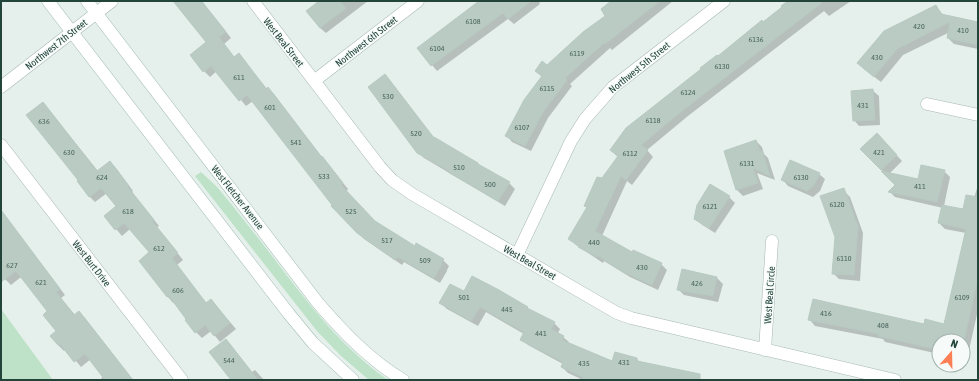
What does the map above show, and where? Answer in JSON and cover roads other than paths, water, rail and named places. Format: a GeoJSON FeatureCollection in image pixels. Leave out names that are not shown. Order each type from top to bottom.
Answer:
{"type":"FeatureCollection","features":[{"type":"Feature","properties":{"kind":"street"},"geometry":{"type":"LineString","coordinates":[[48,1],[289,314],[313,343],[353,380]]}},
{"type":"Feature","properties":{"kind":"street","name":"West Fletcher Avenue"},"geometry":{"type":"LineString","coordinates":[[87,1],[318,303],[341,329],[366,352],[393,374],[403,380]]}},
{"type":"Feature","properties":{"kind":"street","name":"Northwest 7th Street"},"geometry":{"type":"LineString","coordinates":[[1,87],[112,1]]}},
{"type":"Feature","properties":{"kind":"street","name":"West Beal Street"},"geometry":{"type":"LineString","coordinates":[[253,1],[380,167],[392,180],[412,194],[617,313],[631,318],[895,380]]}},
{"type":"Feature","properties":{"kind":"street","name":"Northwest 6th Street"},"geometry":{"type":"LineString","coordinates":[[314,81],[418,1]]}},
{"type":"Feature","properties":{"kind":"street","name":"Northwest 5th Street"},"geometry":{"type":"LineString","coordinates":[[517,255],[571,141],[585,119],[614,87],[724,1]]}},
{"type":"Feature","properties":{"kind":"street"},"geometry":{"type":"LineString","coordinates":[[927,104],[978,115]]}},
{"type":"Feature","properties":{"kind":"street","name":"West Burt Drive"},"geometry":{"type":"LineString","coordinates":[[1,145],[182,380]]}},
{"type":"Feature","properties":{"kind":"street","name":"West Beal Circle"},"geometry":{"type":"LineString","coordinates":[[765,350],[772,241]]}}]}
